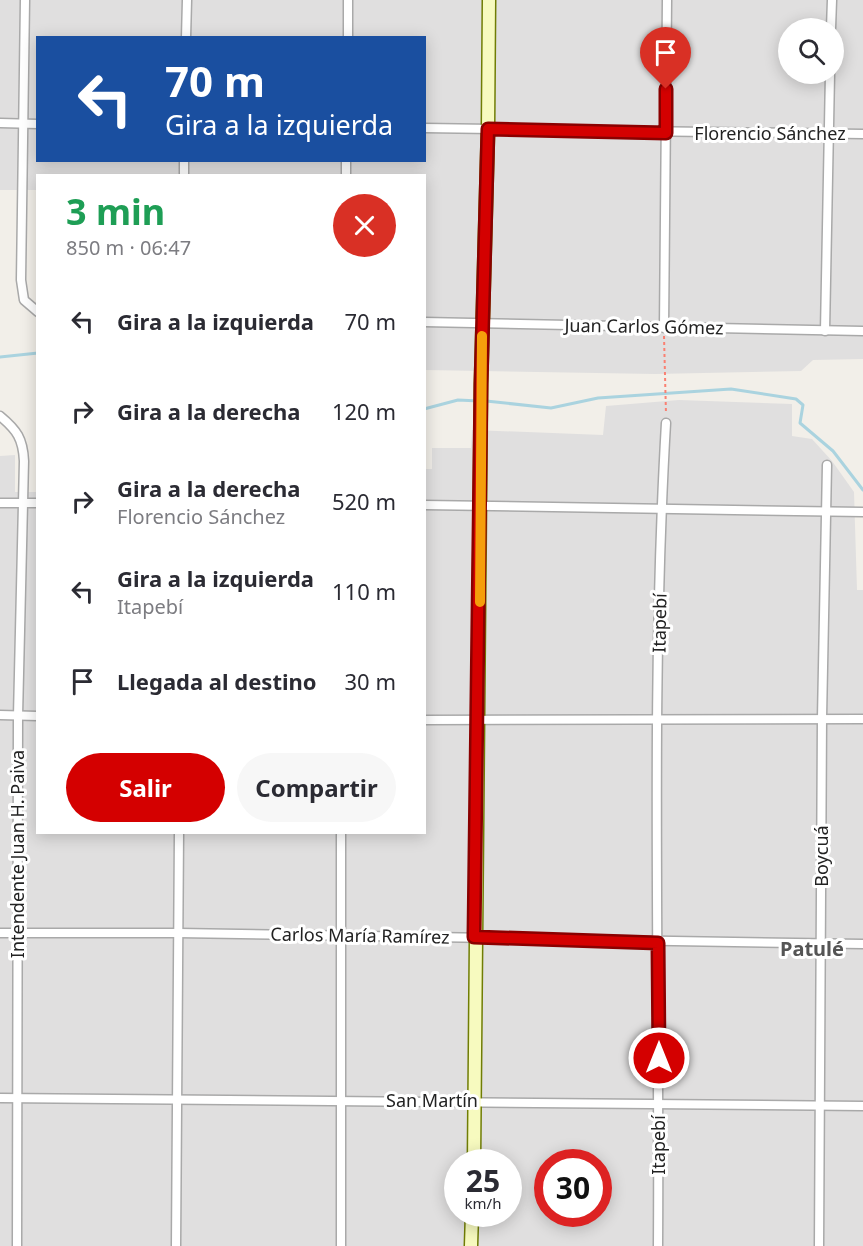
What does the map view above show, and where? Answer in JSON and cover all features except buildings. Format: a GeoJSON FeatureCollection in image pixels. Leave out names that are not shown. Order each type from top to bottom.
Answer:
{"type":"FeatureCollection","features":[{"type":"Feature","properties":{"kind":"street"},"geometry":{"type":"LineString","coordinates":[[25,0],[21,280],[24,300],[36,310]]}},
{"type":"Feature","properties":{"kind":"street"},"geometry":{"type":"LineString","coordinates":[[186,36],[187,0]]}},
{"type":"Feature","properties":{"kind":"street"},"geometry":{"type":"LineString","coordinates":[[348,0],[348,36]]}},
{"type":"Feature","properties":{"kind":"street"},"geometry":{"type":"LineString","coordinates":[[474,1149],[474,937],[479,721],[481,384],[489,0]]}},
{"type":"Feature","properties":{"kind":"street"},"geometry":{"type":"LineString","coordinates":[[664,328],[667,0]]}},
{"type":"Feature","properties":{"kind":"street"},"geometry":{"type":"LineString","coordinates":[[831,18],[832,0]]}},
{"type":"Feature","properties":{"kind":"street"},"geometry":{"type":"LineString","coordinates":[[825,331],[830,84]]}},
{"type":"Feature","properties":{"kind":"street"},"geometry":{"type":"LineString","coordinates":[[0,123],[36,124]]}},
{"type":"Feature","properties":{"kind":"street","name":"Florencio Sánchez"},"geometry":{"type":"LineString","coordinates":[[426,128],[863,135]]}},
{"type":"Feature","properties":{"kind":"street","name":"Juan Carlos Gómez"},"geometry":{"type":"LineString","coordinates":[[426,322],[863,331]]}},
{"type":"Feature","properties":{"kind":"street","name":"Intendente Juan H. Paiva"},"geometry":{"type":"LineString","coordinates":[[0,416],[15,428],[23,442],[24,461],[18,716],[17,1246]]}},
{"type":"Feature","properties":{"kind":"street","name":"Itapebí"},"geometry":{"type":"LineString","coordinates":[[658,1246],[661,508],[666,423]]}},
{"type":"Feature","properties":{"kind":"street","name":"Boycuá"},"geometry":{"type":"LineString","coordinates":[[819,1246],[822,718],[827,465]]}},
{"type":"Feature","properties":{"kind":"street"},"geometry":{"type":"LineString","coordinates":[[0,502],[36,503]]}},
{"type":"Feature","properties":{"kind":"street"},"geometry":{"type":"LineString","coordinates":[[426,506],[863,512]]}},
{"type":"Feature","properties":{"kind":"street"},"geometry":{"type":"LineString","coordinates":[[0,715],[36,716]]}},
{"type":"Feature","properties":{"kind":"street"},"geometry":{"type":"LineString","coordinates":[[426,720],[863,719]]}},
{"type":"Feature","properties":{"kind":"street"},"geometry":{"type":"LineString","coordinates":[[176,1246],[179,834]]}},
{"type":"Feature","properties":{"kind":"street"},"geometry":{"type":"LineString","coordinates":[[341,834],[341,1246]]}},
{"type":"Feature","properties":{"kind":"street","name":"Carlos María Ramírez"},"geometry":{"type":"LineString","coordinates":[[0,933],[178,933],[474,937],[658,943],[863,944]]}},
{"type":"Feature","properties":{"kind":"street","name":"San Martín"},"geometry":{"type":"LineString","coordinates":[[0,1098],[863,1106]]}},
{"type":"Feature","properties":{"kind":"street"},"geometry":{"type":"LineString","coordinates":[[471,1246],[472,1227]]}},
{"type":"Feature","properties":{"kind":"path"},"geometry":{"type":"LineString","coordinates":[[664,328],[666,423]]}},
{"type":"Feature","properties":{"kind":"shaded area"},"geometry":{"type":"Polygon","coordinates":[[[0,0],[863,0],[863,359],[813,360],[801,371],[655,374],[426,370],[426,174],[36,174],[36,190],[0,190],[0,0]]]}},
{"type":"Feature","properties":{"kind":"shaded area"},"geometry":{"type":"Polygon","coordinates":[[[679,400],[792,404],[792,436],[812,439],[832,461],[854,492],[857,590],[863,590],[863,1246],[0,1246],[0,456],[15,455],[15,492],[36,492],[36,834],[426,834],[426,469],[432,469],[432,448],[471,448],[472,430],[603,435],[606,406],[679,400]]]}},
{"type":"Feature","properties":{"kind":"waterway"},"geometry":{"type":"LineString","coordinates":[[0,357],[36,353]]}},
{"type":"Feature","properties":{"kind":"waterway"},"geometry":{"type":"LineString","coordinates":[[486,401],[551,408],[598,398],[731,389],[796,399],[803,405],[800,423],[833,451],[863,490]]}},
{"type":"Feature","properties":{"kind":"waterway"},"geometry":{"type":"LineString","coordinates":[[426,408],[458,400],[479,401]]}},
{"type":"Feature","properties":{"kind":"slow traffic"},"geometry":{"type":"LineString","coordinates":[[480,602],[482,336]]}},
{"type":"Feature","properties":{"kind":"district","name":"Patulé"},"geometry":{"type":"Point","coordinates":[812,949]}},
{"type":"Feature","properties":{"kind":"route"},"geometry":{"type":"LineString","coordinates":[[659,1058],[658,943],[474,937],[479,721],[481,384],[488,129],[666,133],[666,89]]}}]}
